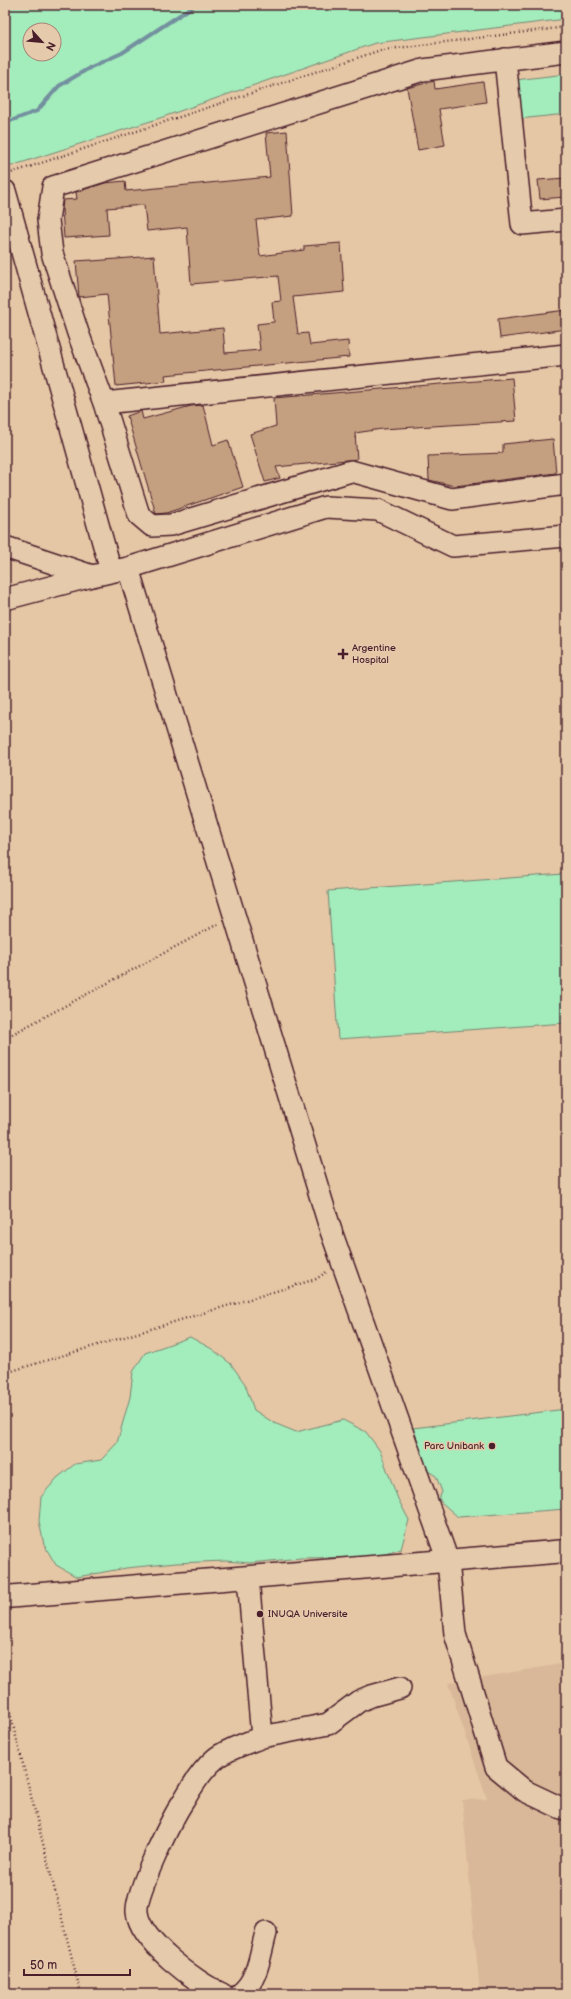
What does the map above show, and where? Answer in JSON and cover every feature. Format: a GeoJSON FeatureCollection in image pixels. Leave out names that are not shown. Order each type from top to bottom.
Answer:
{"type":"FeatureCollection","features":[{"type":"Feature","properties":{"kind":"main road"},"geometry":{"type":"LineString","coordinates":[[5,1597],[566,1551]]}},
{"type":"Feature","properties":{"kind":"street"},"geometry":{"type":"LineString","coordinates":[[566,52],[423,70],[53,187],[48,220],[52,253],[78,333],[104,403],[139,515],[152,526],[171,525],[351,471],[452,499],[566,484]]}},
{"type":"Feature","properties":{"kind":"street"},"geometry":{"type":"LineString","coordinates":[[505,59],[522,224],[566,220]]}},
{"type":"Feature","properties":{"kind":"street"},"geometry":{"type":"LineString","coordinates":[[5,191],[110,571],[235,916],[342,1262],[448,1561],[456,1634],[496,1767],[525,1792],[566,1809]]}},
{"type":"Feature","properties":{"kind":"street"},"geometry":{"type":"LineString","coordinates":[[104,403],[566,355]]}},
{"type":"Feature","properties":{"kind":"street"},"geometry":{"type":"LineString","coordinates":[[5,599],[110,571],[326,507],[378,510],[453,546],[566,536]]}},
{"type":"Feature","properties":{"kind":"street"},"geometry":{"type":"LineString","coordinates":[[5,546],[110,571]]}},
{"type":"Feature","properties":{"kind":"street"},"geometry":{"type":"LineString","coordinates":[[248,1578],[262,1737]]}},
{"type":"Feature","properties":{"kind":"street"},"geometry":{"type":"LineString","coordinates":[[222,1994],[209,1988],[181,1968],[154,1942],[140,1925],[136,1911],[139,1894],[183,1801],[198,1778],[216,1758],[262,1737],[328,1724],[359,1702],[371,1696],[400,1688]]}},
{"type":"Feature","properties":{"kind":"street"},"geometry":{"type":"LineString","coordinates":[[240,1994],[249,1986],[252,1979],[266,1933]]}},
{"type":"Feature","properties":{"kind":"path"},"geometry":{"type":"LineString","coordinates":[[5,175],[381,50],[566,26]]}},
{"type":"Feature","properties":{"kind":"path"},"geometry":{"type":"LineString","coordinates":[[5,1038],[235,916]]}},
{"type":"Feature","properties":{"kind":"path"},"geometry":{"type":"LineString","coordinates":[[5,1373],[316,1278],[342,1262]]}},
{"type":"Feature","properties":{"kind":"path"},"geometry":{"type":"LineString","coordinates":[[5,1693],[81,1994]]}},
{"type":"Feature","properties":{"kind":"shaded area"},"geometry":{"type":"Polygon","coordinates":[[[566,1663],[566,1994],[480,1994],[462,1800],[487,1799],[448,1683],[566,1663]]]}},
{"type":"Feature","properties":{"kind":"green space"},"geometry":{"type":"Polygon","coordinates":[[[5,5],[566,5],[566,19],[375,43],[154,120],[5,168],[5,5]]]}},
{"type":"Feature","properties":{"kind":"green space"},"geometry":{"type":"Polygon","coordinates":[[[566,74],[566,114],[519,119],[515,80],[566,74]]]}},
{"type":"Feature","properties":{"kind":"green space"},"geometry":{"type":"Polygon","coordinates":[[[564,874],[566,901],[566,1023],[338,1039],[328,891],[564,874]]]}},
{"type":"Feature","properties":{"kind":"green space"},"geometry":{"type":"Polygon","coordinates":[[[190,1337],[212,1349],[231,1364],[245,1384],[254,1410],[274,1423],[296,1432],[343,1420],[366,1432],[380,1451],[398,1499],[409,1520],[401,1549],[376,1557],[301,1558],[250,1563],[226,1561],[176,1563],[126,1568],[77,1577],[56,1565],[44,1545],[39,1521],[41,1497],[57,1478],[75,1464],[101,1460],[117,1443],[130,1397],[133,1372],[145,1353],[190,1337]]]}},
{"type":"Feature","properties":{"kind":"green space","name":"Parc Unibank"},"geometry":{"type":"Polygon","coordinates":[[[566,1409],[566,1509],[458,1517],[441,1502],[439,1498],[442,1492],[436,1476],[428,1471],[425,1465],[413,1428],[566,1409]]]}},
{"type":"Feature","properties":{"kind":"building"},"geometry":{"type":"Polygon","coordinates":[[[434,81],[435,89],[483,82],[486,102],[439,109],[445,145],[418,150],[407,88],[434,81]]]}},
{"type":"Feature","properties":{"kind":"building"},"geometry":{"type":"Polygon","coordinates":[[[287,131],[293,216],[256,220],[260,256],[304,250],[304,246],[341,243],[344,292],[293,297],[298,334],[308,333],[310,345],[348,341],[349,357],[165,375],[166,381],[116,386],[107,294],[79,297],[76,261],[154,256],[160,334],[223,328],[225,353],[260,350],[257,324],[274,322],[272,302],[281,301],[278,276],[191,284],[187,227],[147,231],[144,205],[107,208],[109,235],[64,238],[62,209],[63,200],[77,199],[76,192],[105,183],[125,181],[126,191],[270,177],[266,133],[287,131]]]}},
{"type":"Feature","properties":{"kind":"building"},"geometry":{"type":"Polygon","coordinates":[[[566,178],[566,197],[540,199],[538,180],[566,178]]]}},
{"type":"Feature","properties":{"kind":"building"},"geometry":{"type":"Polygon","coordinates":[[[566,310],[566,329],[500,338],[498,319],[566,310]]]}},
{"type":"Feature","properties":{"kind":"building"},"geometry":{"type":"Polygon","coordinates":[[[512,378],[516,421],[382,429],[355,433],[357,459],[276,467],[280,478],[265,482],[250,434],[276,426],[274,398],[512,378]]]}},
{"type":"Feature","properties":{"kind":"building"},"geometry":{"type":"Polygon","coordinates":[[[203,405],[213,445],[228,440],[243,487],[166,513],[156,514],[127,416],[141,411],[143,419],[191,406],[203,405]]]}},
{"type":"Feature","properties":{"kind":"building"},"geometry":{"type":"Polygon","coordinates":[[[553,439],[556,473],[455,486],[429,480],[428,456],[503,453],[503,444],[553,439]]]}},
{"type":"Feature","properties":{"kind":"waterway"},"geometry":{"type":"LineString","coordinates":[[5,123],[37,111],[59,86],[91,67],[122,53],[195,5]]}},
{"type":"Feature","properties":{"kind":"place","name":"Argentine Hospital"},"geometry":{"type":"Point","coordinates":[343,654]}},
{"type":"Feature","properties":{"kind":"place","name":"Parc Unibank"},"geometry":{"type":"Point","coordinates":[492,1446]}},
{"type":"Feature","properties":{"kind":"place","name":"INUQA Universite"},"geometry":{"type":"Point","coordinates":[260,1614]}}]}
